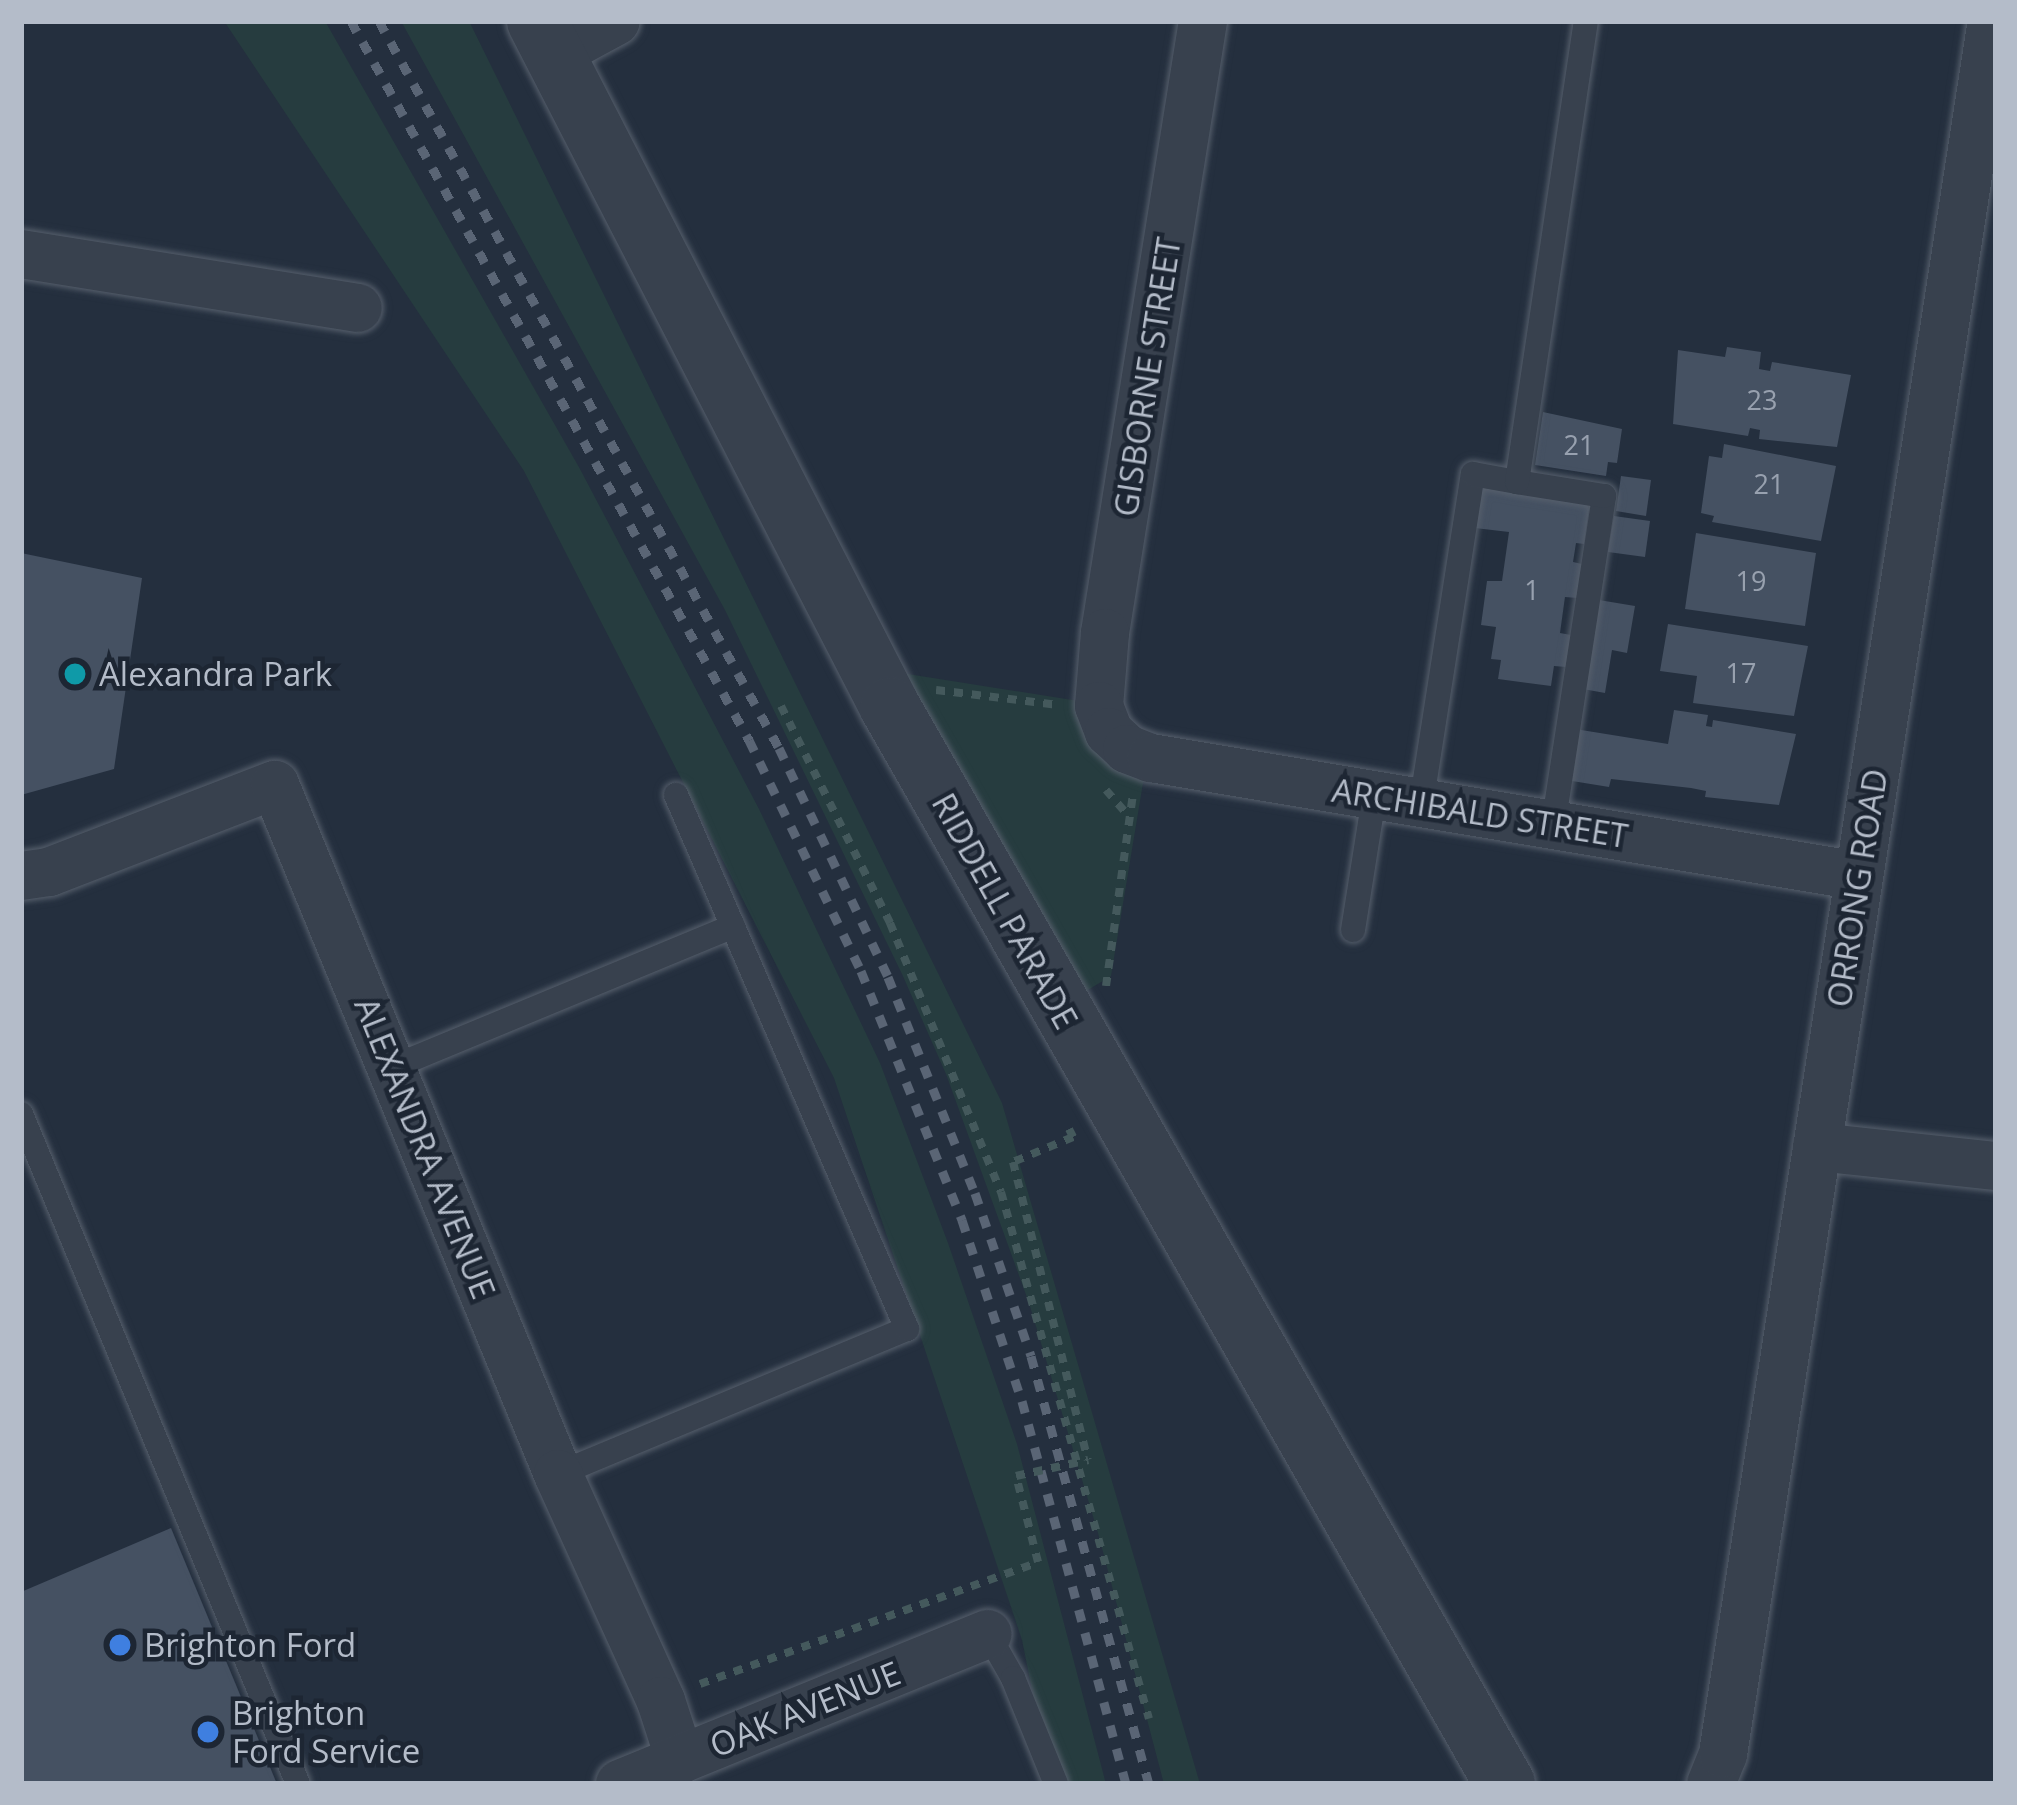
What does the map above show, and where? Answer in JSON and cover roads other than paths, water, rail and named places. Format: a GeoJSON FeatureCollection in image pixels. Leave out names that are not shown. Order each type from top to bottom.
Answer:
{"type":"FeatureCollection","features":[{"type":"Feature","properties":{"kind":"street"},"geometry":{"type":"LineString","coordinates":[[546,37],[616,21]]}},
{"type":"Feature","properties":{"kind":"street","name":"GISBORNE STREET"},"geometry":{"type":"LineString","coordinates":[[1117,733],[1106,633],[1203,21]]}},
{"type":"Feature","properties":{"kind":"street","name":"ORRONG ROAD"},"geometry":{"type":"LineString","coordinates":[[1720,1774],[1992,21]]}},
{"type":"Feature","properties":{"kind":"street","name":"RIDDELL PARADE"},"geometry":{"type":"LineString","coordinates":[[546,37],[890,707],[1505,1784]]}},
{"type":"Feature","properties":{"kind":"street"},"geometry":{"type":"LineString","coordinates":[[21,254],[358,308]]}},
{"type":"Feature","properties":{"kind":"street","name":"ARCHIBALD STREET"},"geometry":{"type":"LineString","coordinates":[[1117,733],[1374,796],[1859,876]]}},
{"type":"Feature","properties":{"kind":"street","name":"ALEXANDRA AVENUE"},"geometry":{"type":"LineString","coordinates":[[21,875],[49,872],[275,785],[558,1474],[661,1701],[680,1760]]}},
{"type":"Feature","properties":{"kind":"street"},"geometry":{"type":"LineString","coordinates":[[1818,1138],[1996,1165]]}},
{"type":"Feature","properties":{"kind":"street","name":"OAK AVENUE"},"geometry":{"type":"LineString","coordinates":[[620,1784],[988,1634]]}},
{"type":"Feature","properties":{"kind":"lane"},"geometry":{"type":"LineString","coordinates":[[1517,482],[1586,21]]}},
{"type":"Feature","properties":{"kind":"lane"},"geometry":{"type":"LineString","coordinates":[[1421,805],[1473,473],[1604,496],[1552,826]]}},
{"type":"Feature","properties":{"kind":"lane"},"geometry":{"type":"LineString","coordinates":[[558,1474],[907,1330],[676,794]]}},
{"type":"Feature","properties":{"kind":"lane"},"geometry":{"type":"LineString","coordinates":[[1353,930],[1374,796]]}},
{"type":"Feature","properties":{"kind":"lane"},"geometry":{"type":"LineString","coordinates":[[393,1067],[733,926]]}},
{"type":"Feature","properties":{"kind":"lane"},"geometry":{"type":"LineString","coordinates":[[21,1114],[298,1784]]}},
{"type":"Feature","properties":{"kind":"lane"},"geometry":{"type":"LineString","coordinates":[[988,1634],[1013,1678],[1056,1784]]}},
{"type":"Feature","properties":{"kind":"railway"},"geometry":{"type":"LineString","coordinates":[[351,21],[749,740],[861,971],[962,1220],[1022,1401],[1126,1784]]}},
{"type":"Feature","properties":{"kind":"railway"},"geometry":{"type":"LineString","coordinates":[[379,21],[779,748],[888,977],[975,1193],[1031,1356],[1149,1784]]}},
{"type":"Feature","properties":{"kind":"place","name":"Alexandra Park"},"geometry":{"type":"Point","coordinates":[75,674]}},
{"type":"Feature","properties":{"kind":"place","name":"Brighton Ford"},"geometry":{"type":"Point","coordinates":[120,1645]}},
{"type":"Feature","properties":{"kind":"place","name":"Brighton Ford Service"},"geometry":{"type":"Point","coordinates":[208,1732]}}]}
